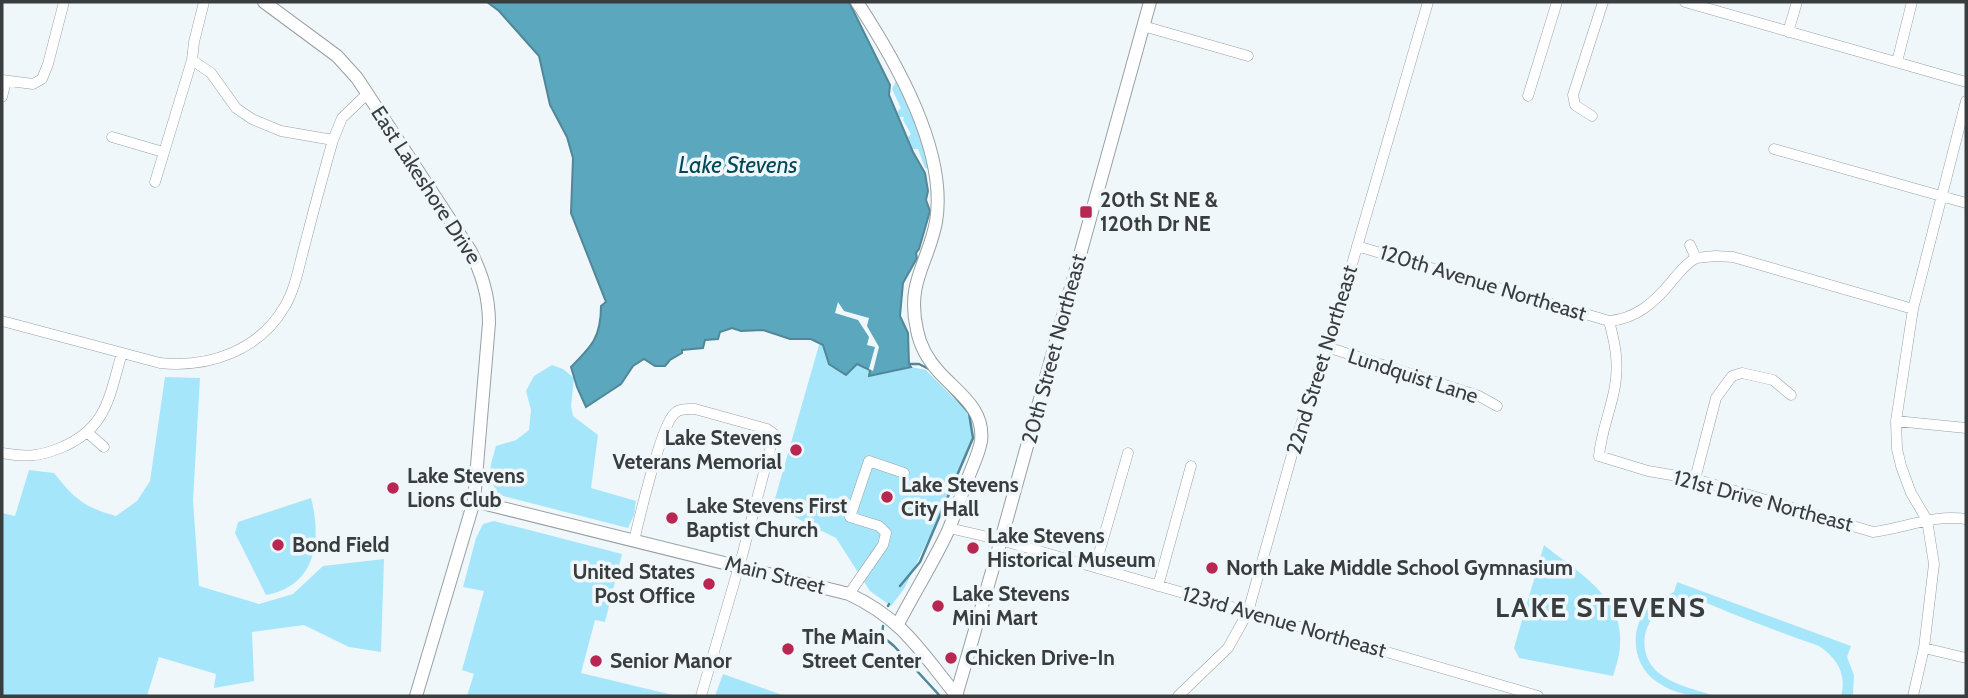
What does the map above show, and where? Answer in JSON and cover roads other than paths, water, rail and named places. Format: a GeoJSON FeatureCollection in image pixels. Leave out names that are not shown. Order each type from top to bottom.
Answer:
{"type":"FeatureCollection","features":[{"type":"Feature","properties":{"kind":"main road","name":"East Lakeshore Drive"},"geometry":{"type":"LineString","coordinates":[[264,2],[337,55],[367,94],[470,250],[481,271],[489,302],[474,500],[416,696]]}},
{"type":"Feature","properties":{"kind":"main road"},"geometry":{"type":"LineString","coordinates":[[857,2],[901,75],[917,112],[936,171],[938,208],[935,226],[914,291],[915,318],[920,342],[937,370],[971,404],[981,426],[981,442],[949,528],[898,624]]}},
{"type":"Feature","properties":{"kind":"main road","name":"20th Street Northeast"},"geometry":{"type":"LineString","coordinates":[[956,696],[1002,540],[1150,2]]}},
{"type":"Feature","properties":{"kind":"main road","name":"Main Street"},"geometry":{"type":"LineString","coordinates":[[474,500],[849,594],[872,605],[898,624],[956,696]]}},
{"type":"Feature","properties":{"kind":"street"},"geometry":{"type":"LineString","coordinates":[[2,97],[4,80],[33,84],[42,79],[64,2]]}},
{"type":"Feature","properties":{"kind":"street"},"geometry":{"type":"LineString","coordinates":[[155,183],[192,60],[204,2]]}},
{"type":"Feature","properties":{"kind":"street","name":"22nd Street Northeast"},"geometry":{"type":"LineString","coordinates":[[1178,696],[1228,649],[1248,612],[1296,440],[1327,348],[1428,2]]}},
{"type":"Feature","properties":{"kind":"street"},"geometry":{"type":"LineString","coordinates":[[1528,96],[1557,2]]}},
{"type":"Feature","properties":{"kind":"street"},"geometry":{"type":"LineString","coordinates":[[1592,116],[1575,104],[1573,95],[1603,2]]}},
{"type":"Feature","properties":{"kind":"street"},"geometry":{"type":"LineString","coordinates":[[1685,2],[1966,82]]}},
{"type":"Feature","properties":{"kind":"street"},"geometry":{"type":"LineString","coordinates":[[1788,32],[1797,2]]}},
{"type":"Feature","properties":{"kind":"street"},"geometry":{"type":"LineString","coordinates":[[1897,62],[1912,2]]}},
{"type":"Feature","properties":{"kind":"street"},"geometry":{"type":"LineString","coordinates":[[1143,26],[1248,56]]}},
{"type":"Feature","properties":{"kind":"street"},"geometry":{"type":"LineString","coordinates":[[192,60],[211,73],[236,108],[252,119],[281,131],[333,140]]}},
{"type":"Feature","properties":{"kind":"street"},"geometry":{"type":"LineString","coordinates":[[2,321],[160,363],[179,365],[220,358],[253,341],[285,306],[295,282],[333,140],[342,118],[367,94]]}},
{"type":"Feature","properties":{"kind":"street"},"geometry":{"type":"LineString","coordinates":[[1913,696],[1924,648],[1934,565],[1927,520],[1911,493],[1896,449],[1896,421],[1913,309],[1966,101]]}},
{"type":"Feature","properties":{"kind":"street"},"geometry":{"type":"LineString","coordinates":[[112,137],[163,152]]}},
{"type":"Feature","properties":{"kind":"street"},"geometry":{"type":"LineString","coordinates":[[1774,149],[1966,203]]}},
{"type":"Feature","properties":{"kind":"street"},"geometry":{"type":"LineString","coordinates":[[1690,245],[1696,258]]}},
{"type":"Feature","properties":{"kind":"street","name":"120th Avenue Northeast"},"geometry":{"type":"LineString","coordinates":[[1357,246],[1609,321]]}},
{"type":"Feature","properties":{"kind":"street"},"geometry":{"type":"LineString","coordinates":[[1609,321],[1623,320],[1640,312],[1659,297],[1683,268],[1696,258],[1715,256],[1732,257],[1913,309]]}},
{"type":"Feature","properties":{"kind":"street","name":"121st Drive Northeast"},"geometry":{"type":"LineString","coordinates":[[1609,321],[1616,348],[1616,377],[1600,441],[1599,456],[1648,471],[1695,480],[1873,531],[1899,529],[1939,518],[1966,519]]}},
{"type":"Feature","properties":{"kind":"street","name":"Lundquist Lane"},"geometry":{"type":"LineString","coordinates":[[1327,348],[1479,396],[1497,406]]}},
{"type":"Feature","properties":{"kind":"street"},"geometry":{"type":"LineString","coordinates":[[2,453],[34,456],[79,440],[88,433],[96,424],[110,393],[121,353]]}},
{"type":"Feature","properties":{"kind":"street"},"geometry":{"type":"LineString","coordinates":[[1695,480],[1716,398],[1732,376],[1754,374],[1773,380],[1791,395]]}},
{"type":"Feature","properties":{"kind":"street"},"geometry":{"type":"LineString","coordinates":[[634,541],[664,432],[674,413],[695,408],[774,433],[701,696]]}},
{"type":"Feature","properties":{"kind":"street"},"geometry":{"type":"LineString","coordinates":[[1896,421],[1966,428]]}},
{"type":"Feature","properties":{"kind":"street"},"geometry":{"type":"LineString","coordinates":[[88,433],[104,447]]}},
{"type":"Feature","properties":{"kind":"street"},"geometry":{"type":"LineString","coordinates":[[1095,567],[1128,453]]}},
{"type":"Feature","properties":{"kind":"street"},"geometry":{"type":"LineString","coordinates":[[849,594],[883,545],[886,533],[879,526],[850,517],[869,461],[904,473]]}},
{"type":"Feature","properties":{"kind":"street"},"geometry":{"type":"LineString","coordinates":[[1158,586],[1191,466]]}},
{"type":"Feature","properties":{"kind":"street","name":"123rd Avenue Northeast"},"geometry":{"type":"LineString","coordinates":[[949,528],[1002,540],[1538,696]]}},
{"type":"Feature","properties":{"kind":"street"},"geometry":{"type":"LineString","coordinates":[[1924,648],[1966,658]]}},
{"type":"Feature","properties":{"kind":"water","name":"Lake Stevens"},"geometry":{"type":"Polygon","coordinates":[[[487,2],[849,2],[890,85],[889,95],[925,173],[928,191],[926,200],[930,211],[916,253],[917,258],[903,283],[900,316],[908,333],[911,367],[869,376],[870,370],[857,364],[846,375],[829,364],[823,345],[811,339],[790,339],[763,330],[741,331],[732,328],[720,332],[718,339],[705,340],[703,348],[682,350],[682,353],[665,366],[655,366],[644,359],[633,366],[621,384],[586,407],[571,367],[594,340],[601,306],[606,302],[571,213],[573,158],[567,137],[550,105],[539,56],[499,11],[487,2]]]}},
{"type":"Feature","properties":{"kind":"waterway"},"geometry":{"type":"LineString","coordinates":[[909,364],[919,364],[929,369]]}},
{"type":"Feature","properties":{"kind":"waterway"},"geometry":{"type":"LineString","coordinates":[[900,586],[920,562],[973,438],[969,413],[948,389]]}},
{"type":"Feature","properties":{"kind":"waterway"},"geometry":{"type":"LineString","coordinates":[[883,626],[882,636],[940,696]]}},
{"type":"Feature","properties":{"kind":"place","name":"20th St NE & 120th Dr NE"},"geometry":{"type":"Point","coordinates":[1086,212]}},
{"type":"Feature","properties":{"kind":"place","name":"Lake Stevens Veterans Memorial"},"geometry":{"type":"Point","coordinates":[796,450]}},
{"type":"Feature","properties":{"kind":"place","name":"Lake Stevens Lions Club"},"geometry":{"type":"Point","coordinates":[393,488]}},
{"type":"Feature","properties":{"kind":"place","name":"Lake Stevens City Hall"},"geometry":{"type":"Point","coordinates":[887,497]}},
{"type":"Feature","properties":{"kind":"place","name":"Lake Stevens First Baptist Church"},"geometry":{"type":"Point","coordinates":[672,518]}},
{"type":"Feature","properties":{"kind":"place","name":"Bond Field"},"geometry":{"type":"Point","coordinates":[278,545]}},
{"type":"Feature","properties":{"kind":"place","name":"Lake Stevens Historical Museum"},"geometry":{"type":"Point","coordinates":[973,548]}},
{"type":"Feature","properties":{"kind":"place","name":"North Lake Middle School Gymnasium"},"geometry":{"type":"Point","coordinates":[1212,568]}},
{"type":"Feature","properties":{"kind":"place","name":"United States Post Office"},"geometry":{"type":"Point","coordinates":[709,584]}},
{"type":"Feature","properties":{"kind":"place","name":"Lake Stevens Mini Mart"},"geometry":{"type":"Point","coordinates":[938,606]}},
{"type":"Feature","properties":{"kind":"place","name":"The Main Street Center"},"geometry":{"type":"Point","coordinates":[788,649]}},
{"type":"Feature","properties":{"kind":"place","name":"Chicken Drive-In"},"geometry":{"type":"Point","coordinates":[951,658]}},
{"type":"Feature","properties":{"kind":"place","name":"Senior Manor"},"geometry":{"type":"Point","coordinates":[596,661]}},
{"type":"Feature","properties":{"kind":"district","name":"LAKE STEVENS"},"geometry":{"type":"Point","coordinates":[1601,607]}}]}
